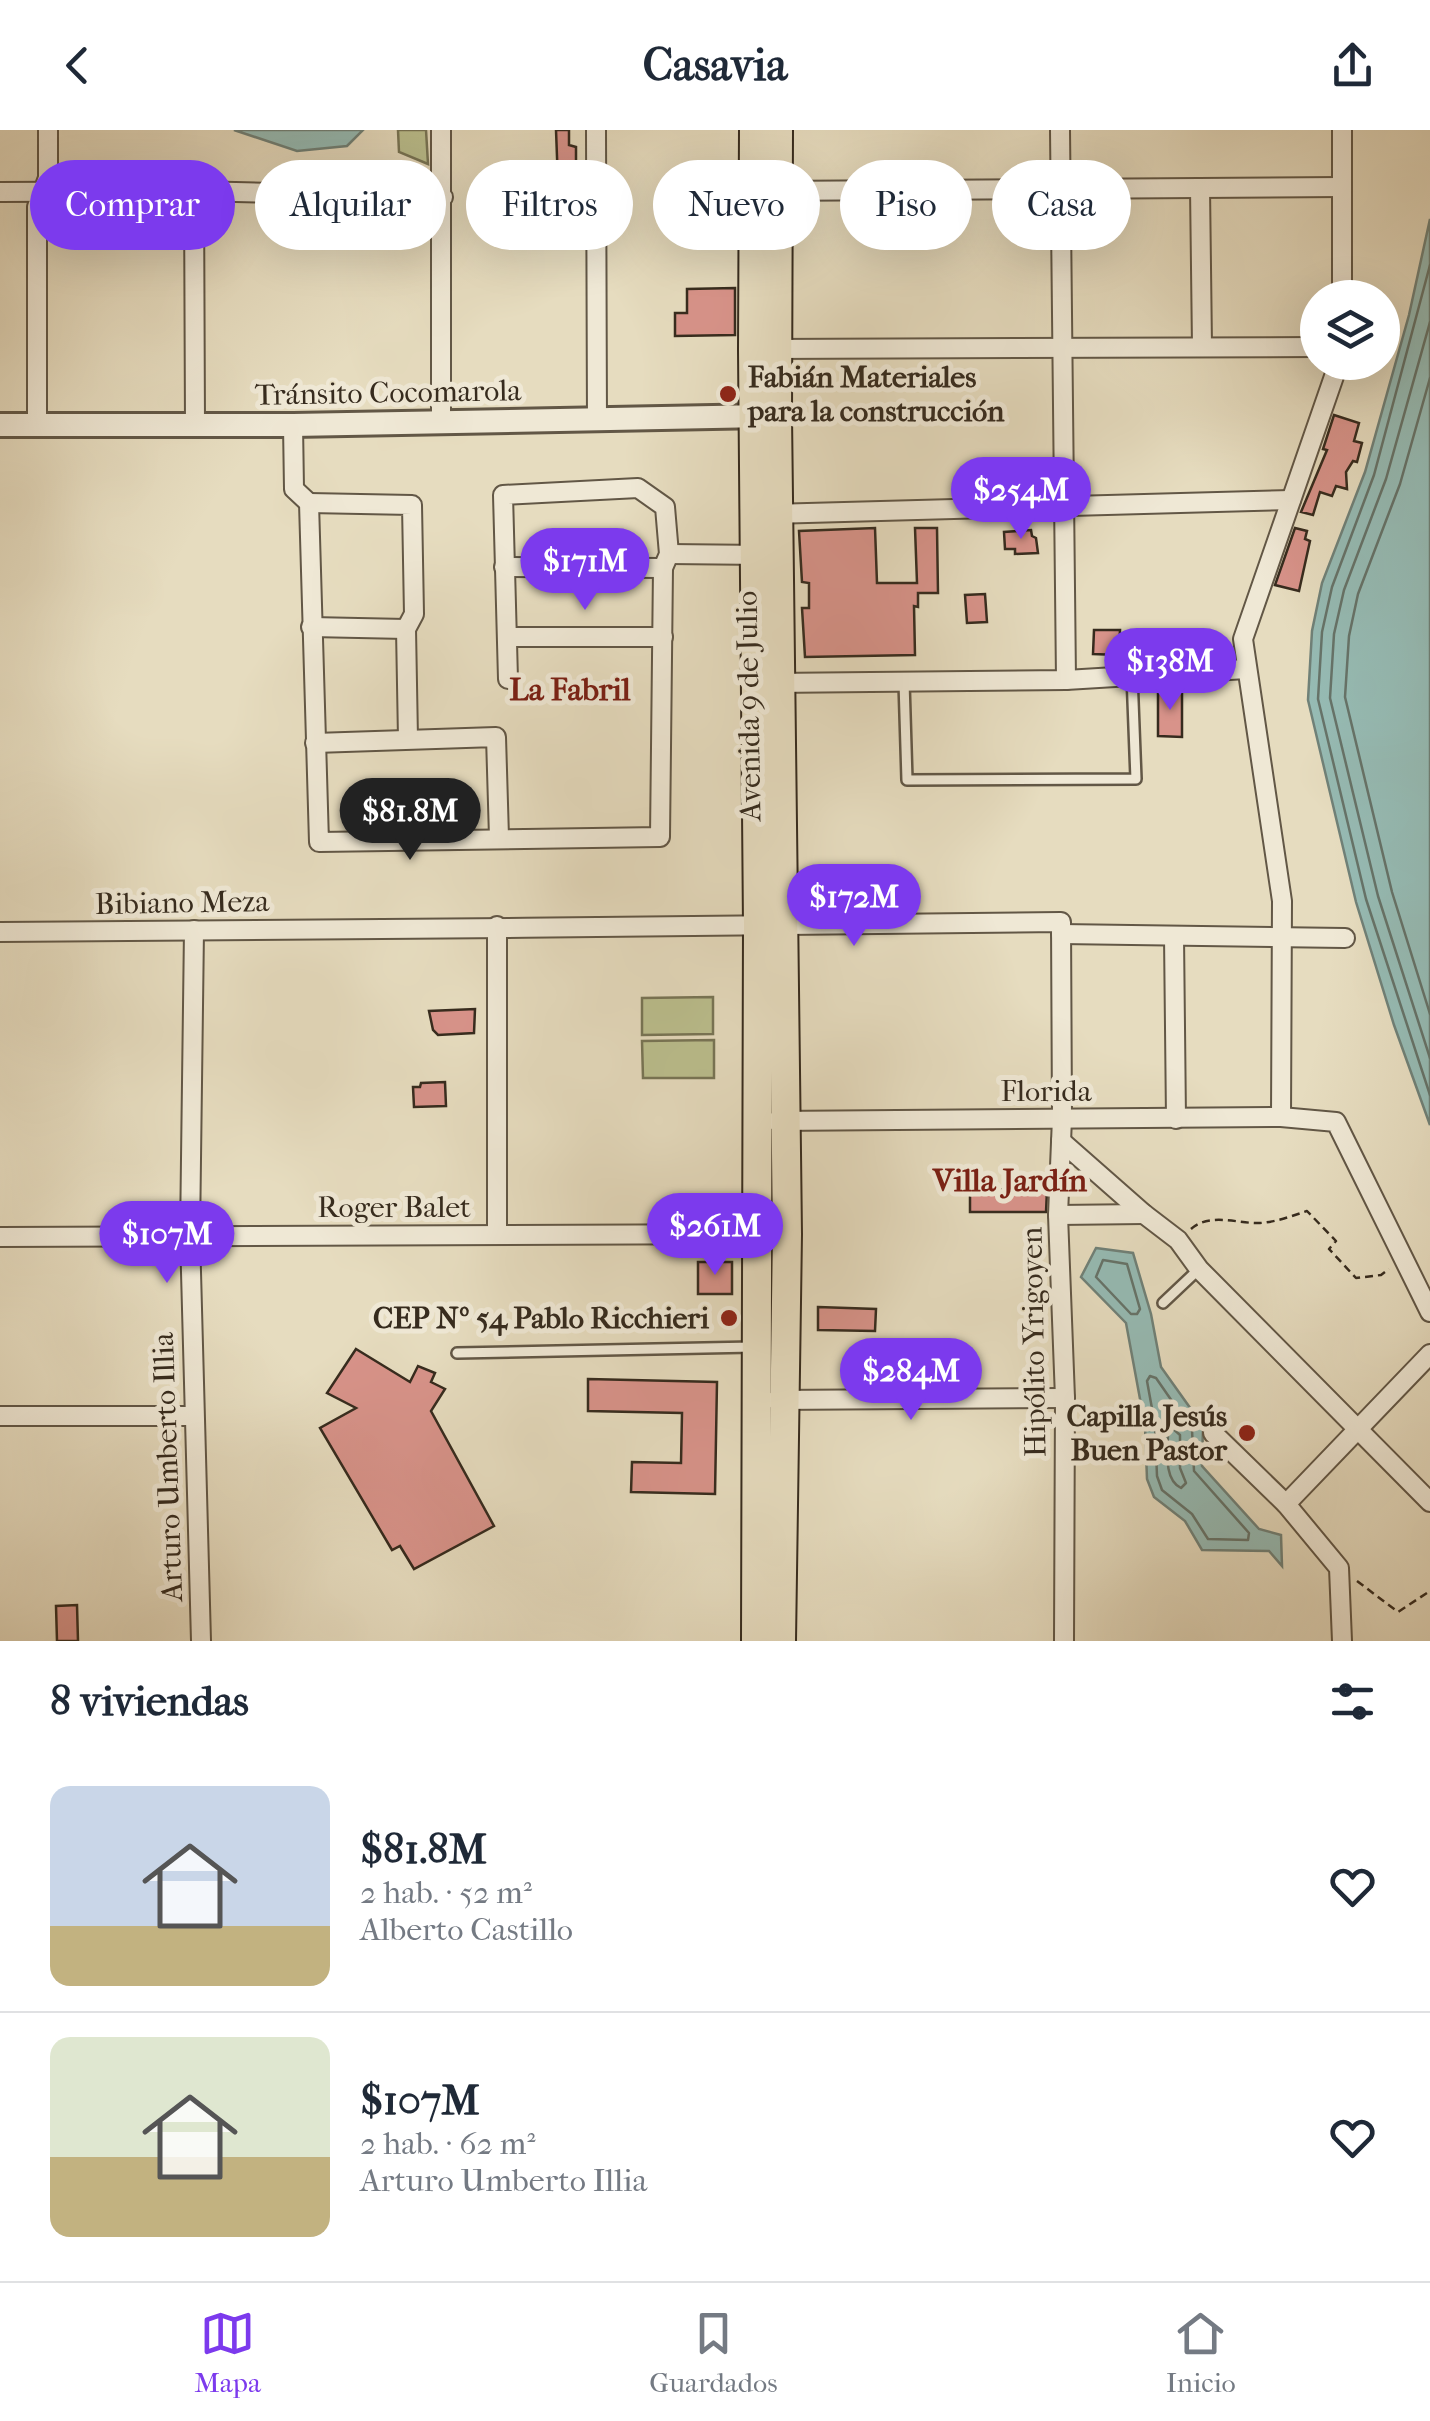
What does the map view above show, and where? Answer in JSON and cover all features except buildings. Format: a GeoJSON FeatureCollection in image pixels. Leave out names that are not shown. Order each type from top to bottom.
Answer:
{"type":"FeatureCollection","features":[{"type":"Feature","properties":{"kind":"main road","name":"Avenida 9 de Julio"},"geometry":{"type":"LineString","coordinates":[[754,130],[760,160]]}},
{"type":"Feature","properties":{"kind":"main road","name":"Avenida 9 de Julio"},"geometry":{"type":"LineString","coordinates":[[772,160],[778,130]]}},
{"type":"Feature","properties":{"kind":"main road","name":"Avenida 9 de Julio"},"geometry":{"type":"LineString","coordinates":[[756,1641],[769,1400],[787,1234],[786,1120],[771,927],[766,250]]}},
{"type":"Feature","properties":{"kind":"main road","name":"Avenida 9 de Julio"},"geometry":{"type":"LineString","coordinates":[[771,927],[756,1122],[756,1347],[769,1400],[781,1641]]}},
{"type":"Feature","properties":{"kind":"street"},"geometry":{"type":"LineString","coordinates":[[48,130],[48,160]]}},
{"type":"Feature","properties":{"kind":"street"},"geometry":{"type":"LineString","coordinates":[[441,130],[441,160]]}},
{"type":"Feature","properties":{"kind":"street"},"geometry":{"type":"LineString","coordinates":[[596,130],[597,420]]}},
{"type":"Feature","properties":{"kind":"street"},"geometry":{"type":"LineString","coordinates":[[1060,130],[1061,160]]}},
{"type":"Feature","properties":{"kind":"street"},"geometry":{"type":"LineString","coordinates":[[1342,130],[1342,280]]}},
{"type":"Feature","properties":{"kind":"street"},"geometry":{"type":"LineString","coordinates":[[1131,189],[1342,187]]}},
{"type":"Feature","properties":{"kind":"street"},"geometry":{"type":"LineString","coordinates":[[1200,188],[1202,346]]}},
{"type":"Feature","properties":{"kind":"street"},"geometry":{"type":"LineString","coordinates":[[820,191],[992,190]]}},
{"type":"Feature","properties":{"kind":"street"},"geometry":{"type":"LineString","coordinates":[[0,192],[30,191]]}},
{"type":"Feature","properties":{"kind":"street"},"geometry":{"type":"LineString","coordinates":[[38,250],[38,424]]}},
{"type":"Feature","properties":{"kind":"street"},"geometry":{"type":"LineString","coordinates":[[194,250],[195,424]]}},
{"type":"Feature","properties":{"kind":"street"},"geometry":{"type":"LineString","coordinates":[[441,421],[442,250]]}},
{"type":"Feature","properties":{"kind":"street"},"geometry":{"type":"LineString","coordinates":[[1061,250],[1066,680]]}},
{"type":"Feature","properties":{"kind":"street"},"geometry":{"type":"LineString","coordinates":[[765,349],[1300,347]]}},
{"type":"Feature","properties":{"kind":"street"},"geometry":{"type":"LineString","coordinates":[[1281,1117],[1282,901],[1243,639],[1332,380]]}},
{"type":"Feature","properties":{"kind":"street","name":"Tránsito Cocomarola"},"geometry":{"type":"LineString","coordinates":[[0,425],[293,425],[766,416]]}},
{"type":"Feature","properties":{"kind":"street"},"geometry":{"type":"LineString","coordinates":[[293,425],[294,488],[309,503],[412,505],[414,614],[406,629],[408,739]]}},
{"type":"Feature","properties":{"kind":"street"},"geometry":{"type":"LineString","coordinates":[[309,503],[319,842],[660,837],[665,507],[638,488],[503,496],[508,679]]}},
{"type":"Feature","properties":{"kind":"street"},"geometry":{"type":"LineString","coordinates":[[767,514],[1291,500]]}},
{"type":"Feature","properties":{"kind":"street"},"geometry":{"type":"LineString","coordinates":[[504,566],[768,555]]}},
{"type":"Feature","properties":{"kind":"street"},"geometry":{"type":"LineString","coordinates":[[310,626],[406,629]]}},
{"type":"Feature","properties":{"kind":"street"},"geometry":{"type":"LineString","coordinates":[[507,637],[663,637]]}},
{"type":"Feature","properties":{"kind":"street"},"geometry":{"type":"LineString","coordinates":[[769,682],[1066,680],[1246,668]]}},
{"type":"Feature","properties":{"kind":"street"},"geometry":{"type":"LineString","coordinates":[[315,743],[496,737],[500,837]]}},
{"type":"Feature","properties":{"kind":"street"},"geometry":{"type":"LineString","coordinates":[[497,926],[497,1235]]}},
{"type":"Feature","properties":{"kind":"street","name":"Bibiano Meza"},"geometry":{"type":"LineString","coordinates":[[0,932],[497,926],[1061,928],[1174,936],[1344,938]]}},
{"type":"Feature","properties":{"kind":"street","name":"Hipólito Yrigoyen"},"geometry":{"type":"LineString","coordinates":[[1061,928],[1058,1215],[1065,1398],[1064,1641]]}},
{"type":"Feature","properties":{"kind":"street","name":"Arturo Umberto Illia"},"geometry":{"type":"LineString","coordinates":[[194,930],[190,1235],[200,1641]]}},
{"type":"Feature","properties":{"kind":"street"},"geometry":{"type":"LineString","coordinates":[[1174,936],[1176,1119]]}},
{"type":"Feature","properties":{"kind":"street","name":"Florida"},"geometry":{"type":"LineString","coordinates":[[756,1122],[1281,1117],[1336,1122],[1402,1259]]}},
{"type":"Feature","properties":{"kind":"street"},"geometry":{"type":"LineString","coordinates":[[1061,1142],[1178,1240],[1199,1269],[1430,1502]]}},
{"type":"Feature","properties":{"kind":"street"},"geometry":{"type":"LineString","coordinates":[[1058,1215],[1144,1214]]}},
{"type":"Feature","properties":{"kind":"street","name":"Roger Balet"},"geometry":{"type":"LineString","coordinates":[[0,1237],[787,1234]]}},
{"type":"Feature","properties":{"kind":"street"},"geometry":{"type":"LineString","coordinates":[[1402,1259],[1430,1312]]}},
{"type":"Feature","properties":{"kind":"street"},"geometry":{"type":"LineString","coordinates":[[1286,1504],[1430,1354]]}},
{"type":"Feature","properties":{"kind":"street"},"geometry":{"type":"LineString","coordinates":[[769,1400],[1065,1398]]}},
{"type":"Feature","properties":{"kind":"street"},"geometry":{"type":"LineString","coordinates":[[0,1416],[192,1416]]}},
{"type":"Feature","properties":{"kind":"street"},"geometry":{"type":"LineString","coordinates":[[1213,1433],[1286,1504],[1340,1568],[1342,1641]]}},
{"type":"Feature","properties":{"kind":"lane"},"geometry":{"type":"LineString","coordinates":[[904,682],[907,780],[1136,779],[1132,675]]}},
{"type":"Feature","properties":{"kind":"lane"},"geometry":{"type":"LineString","coordinates":[[1163,1303],[1199,1269]]}},
{"type":"Feature","properties":{"kind":"lane"},"geometry":{"type":"LineString","coordinates":[[457,1353],[756,1347]]}},
{"type":"Feature","properties":{"kind":"path"},"geometry":{"type":"LineString","coordinates":[[1178,1240],[1198,1223],[1236,1219],[1256,1224],[1307,1211],[1336,1242],[1329,1250],[1356,1278],[1381,1275],[1402,1259]]}},
{"type":"Feature","properties":{"kind":"path"},"geometry":{"type":"LineString","coordinates":[[1340,1568],[1398,1612],[1430,1591]]}},
{"type":"Feature","properties":{"kind":"green space"},"geometry":{"type":"Polygon","coordinates":[[[398,130],[426,130],[428,160],[399,152],[398,130]]]}},
{"type":"Feature","properties":{"kind":"green space"},"geometry":{"type":"Polygon","coordinates":[[[713,997],[713,1034],[642,1035],[642,998],[713,997]]]}},
{"type":"Feature","properties":{"kind":"green space"},"geometry":{"type":"Polygon","coordinates":[[[714,1040],[714,1078],[643,1078],[642,1041],[714,1040]]]}},
{"type":"Feature","properties":{"kind":"water"},"geometry":{"type":"Polygon","coordinates":[[[234,130],[363,130],[347,146],[297,151],[234,130]]]}},
{"type":"Feature","properties":{"kind":"water"},"geometry":{"type":"Polygon","coordinates":[[[1430,219],[1430,1125],[1356,902],[1308,700],[1312,631],[1322,583],[1365,472],[1391,380],[1400,380],[1400,347],[1430,219]]]}},
{"type":"Feature","properties":{"kind":"water"},"geometry":{"type":"Polygon","coordinates":[[[1096,1248],[1133,1253],[1161,1367],[1203,1426],[1202,1466],[1259,1529],[1281,1535],[1282,1566],[1269,1551],[1202,1550],[1185,1521],[1154,1497],[1147,1479],[1145,1426],[1126,1323],[1081,1277],[1096,1248]]]}},
{"type":"Feature","properties":{"kind":"place","name":"Fabián Materiales para la construcción"},"geometry":{"type":"Point","coordinates":[728,394]}},
{"type":"Feature","properties":{"kind":"place","name":"CEP Nº 54 Pablo Ricchieri"},"geometry":{"type":"Point","coordinates":[729,1318]}},
{"type":"Feature","properties":{"kind":"place","name":"Capilla Jesús Buen Pastor"},"geometry":{"type":"Point","coordinates":[1247,1433]}},
{"type":"Feature","properties":{"kind":"district","name":"La Fabril"},"geometry":{"type":"Point","coordinates":[570,689]}},
{"type":"Feature","properties":{"kind":"district","name":"Villa Jardín"},"geometry":{"type":"Point","coordinates":[1010,1180]}}]}
